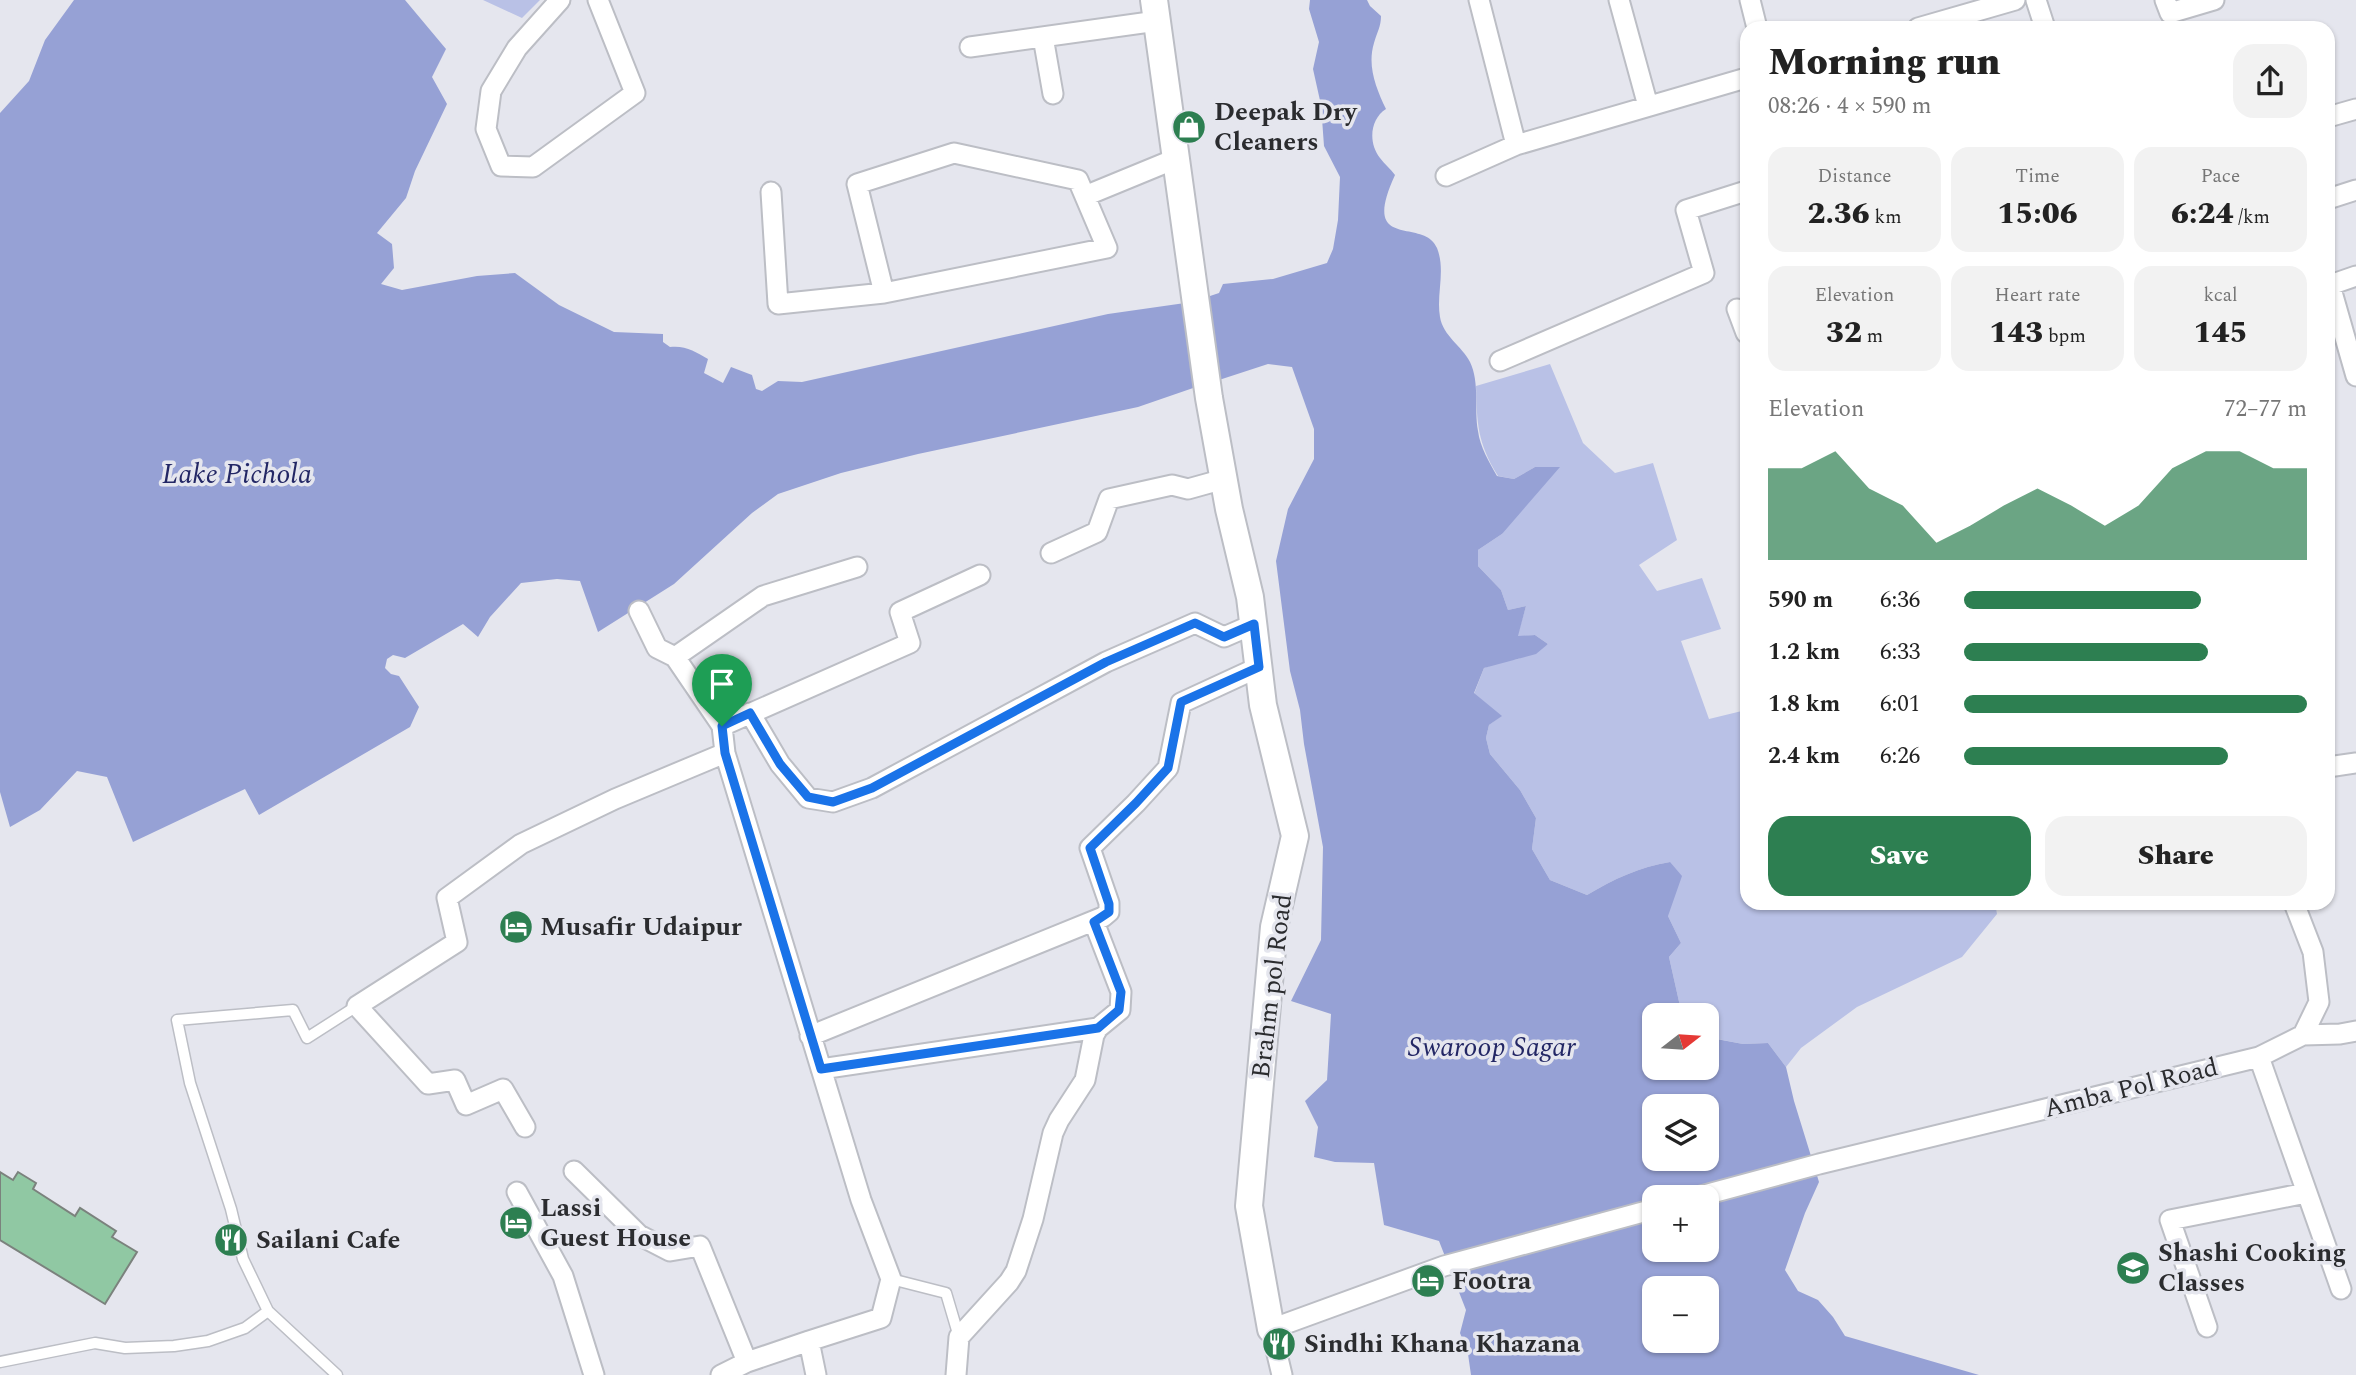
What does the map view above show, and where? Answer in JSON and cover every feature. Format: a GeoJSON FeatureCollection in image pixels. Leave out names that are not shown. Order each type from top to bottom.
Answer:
{"type":"FeatureCollection","features":[{"type":"Feature","properties":{"kind":"street"},"geometry":{"type":"LineString","coordinates":[[560,0],[517,48],[491,92],[486,129],[501,166],[533,167],[635,93],[598,0]]}},
{"type":"Feature","properties":{"kind":"street"},"geometry":{"type":"LineString","coordinates":[[1479,0],[1516,145]]}},
{"type":"Feature","properties":{"kind":"street"},"geometry":{"type":"LineString","coordinates":[[1619,0],[1648,106]]}},
{"type":"Feature","properties":{"kind":"street"},"geometry":{"type":"LineString","coordinates":[[1750,0],[1755,21]]}},
{"type":"Feature","properties":{"kind":"street"},"geometry":{"type":"LineString","coordinates":[[1942,21],[2015,0]]}},
{"type":"Feature","properties":{"kind":"street"},"geometry":{"type":"LineString","coordinates":[[2036,0],[2043,21]]}},
{"type":"Feature","properties":{"kind":"street"},"geometry":{"type":"LineString","coordinates":[[2170,14],[2214,0]]}},
{"type":"Feature","properties":{"kind":"street"},"geometry":{"type":"LineString","coordinates":[[971,47],[1043,37],[1155,11]]}},
{"type":"Feature","properties":{"kind":"street","name":"Brahm pol Road"},"geometry":{"type":"LineString","coordinates":[[1155,11],[1209,398],[1251,597],[1263,705],[1295,836],[1274,928],[1249,1206],[1271,1329]]}},
{"type":"Feature","properties":{"kind":"street"},"geometry":{"type":"LineString","coordinates":[[1043,37],[1053,94]]}},
{"type":"Feature","properties":{"kind":"street"},"geometry":{"type":"LineString","coordinates":[[1446,176],[1516,145],[1740,80]]}},
{"type":"Feature","properties":{"kind":"street"},"geometry":{"type":"LineString","coordinates":[[2335,115],[2356,109]]}},
{"type":"Feature","properties":{"kind":"street"},"geometry":{"type":"LineString","coordinates":[[771,192],[778,304],[884,293],[1107,248],[1078,180],[954,153],[856,184],[884,293]]}},
{"type":"Feature","properties":{"kind":"street"},"geometry":{"type":"LineString","coordinates":[[1085,196],[1175,159]]}},
{"type":"Feature","properties":{"kind":"street"},"geometry":{"type":"LineString","coordinates":[[2335,197],[2356,190]]}},
{"type":"Feature","properties":{"kind":"street"},"geometry":{"type":"LineString","coordinates":[[1500,361],[1704,273],[1686,210],[1740,193]]}},
{"type":"Feature","properties":{"kind":"street"},"geometry":{"type":"LineString","coordinates":[[2335,281],[2356,276]]}},
{"type":"Feature","properties":{"kind":"street"},"geometry":{"type":"LineString","coordinates":[[2335,303],[2356,376]]}},
{"type":"Feature","properties":{"kind":"street"},"geometry":{"type":"LineString","coordinates":[[1737,309],[1740,317]]}},
{"type":"Feature","properties":{"kind":"street"},"geometry":{"type":"LineString","coordinates":[[1051,553],[1097,532],[1109,499],[1172,485],[1188,489],[1224,479]]}},
{"type":"Feature","properties":{"kind":"street"},"geometry":{"type":"LineString","coordinates":[[675,657],[763,596],[857,567]]}},
{"type":"Feature","properties":{"kind":"street"},"geometry":{"type":"LineString","coordinates":[[722,726],[911,643],[900,612],[980,575]]}},
{"type":"Feature","properties":{"kind":"street"},"geometry":{"type":"LineString","coordinates":[[639,611],[657,649],[675,657],[722,726],[725,753],[810,1036],[861,1200],[891,1279],[881,1318],[747,1362],[721,1375]]}},
{"type":"Feature","properties":{"kind":"street"},"geometry":{"type":"LineString","coordinates":[[750,713],[780,764],[808,797],[833,802],[872,788],[1106,662],[1195,623],[1224,637],[1254,624]]}},
{"type":"Feature","properties":{"kind":"street"},"geometry":{"type":"LineString","coordinates":[[810,1036],[1094,922],[1109,912],[1109,904],[1090,848],[1168,768],[1181,702],[1259,667]]}},
{"type":"Feature","properties":{"kind":"street"},"geometry":{"type":"LineString","coordinates":[[525,1127],[503,1089],[466,1105],[456,1080],[428,1084],[357,1006],[457,942],[447,898],[521,844],[615,799],[725,753]]}},
{"type":"Feature","properties":{"kind":"street"},"geometry":{"type":"LineString","coordinates":[[2335,766],[2356,763]]}},
{"type":"Feature","properties":{"kind":"street"},"geometry":{"type":"LineString","coordinates":[[2297,910],[2314,953],[2319,1002],[2303,1035],[2356,1031]]}},
{"type":"Feature","properties":{"kind":"street"},"geometry":{"type":"LineString","coordinates":[[956,1375],[959,1337],[1016,1271],[1033,1219],[1053,1133],[1085,1080],[1092,1042],[1098,1028],[1119,1010],[1122,1000],[1119,985],[1094,922]]}},
{"type":"Feature","properties":{"kind":"street"},"geometry":{"type":"LineString","coordinates":[[821,1069],[1098,1028]]}},
{"type":"Feature","properties":{"kind":"street","name":"Amba Pol Road"},"geometry":{"type":"LineString","coordinates":[[1719,1191],[1819,1164],[2259,1057],[2303,1035]]}},
{"type":"Feature","properties":{"kind":"street"},"geometry":{"type":"LineString","coordinates":[[2259,1057],[2341,1289]]}},
{"type":"Feature","properties":{"kind":"street"},"geometry":{"type":"LineString","coordinates":[[574,1171],[639,1235],[670,1251],[700,1246],[747,1362]]}},
{"type":"Feature","properties":{"kind":"street"},"geometry":{"type":"LineString","coordinates":[[517,1192],[562,1276],[594,1375]]}},
{"type":"Feature","properties":{"kind":"street"},"geometry":{"type":"LineString","coordinates":[[2207,1327],[2170,1220],[2306,1193]]}},
{"type":"Feature","properties":{"kind":"street"},"geometry":{"type":"LineString","coordinates":[[1282,1375],[1271,1329],[1444,1266],[1642,1212]]}},
{"type":"Feature","properties":{"kind":"street"},"geometry":{"type":"LineString","coordinates":[[809,1341],[816,1375]]}},
{"type":"Feature","properties":{"kind":"lane"},"geometry":{"type":"LineString","coordinates":[[337,1375],[268,1311],[243,1259],[231,1209],[190,1083],[177,1020],[293,1010],[307,1038],[357,1006]]}},
{"type":"Feature","properties":{"kind":"lane"},"geometry":{"type":"LineString","coordinates":[[891,1279],[946,1293],[959,1337]]}},
{"type":"Feature","properties":{"kind":"lane"},"geometry":{"type":"LineString","coordinates":[[0,1362],[95,1343],[125,1348],[174,1346],[208,1341],[245,1328],[268,1311]]}},
{"type":"Feature","properties":{"kind":"shaded area"},"geometry":{"type":"Polygon","coordinates":[[[483,0],[540,0],[522,18],[483,0]]]}},
{"type":"Feature","properties":{"kind":"shaded area"},"geometry":{"type":"Polygon","coordinates":[[[1550,364],[1583,443],[1615,473],[1653,463],[1677,540],[1639,565],[1657,591],[1702,578],[1721,629],[1681,641],[1709,719],[1740,711],[1740,910],[1996,910],[1997,914],[1962,957],[1857,1007],[1801,1048],[1786,1067],[1768,1043],[1743,1044],[1719,1039],[1719,1003],[1679,1003],[1669,957],[1681,943],[1668,916],[1670,862],[1627,874],[1587,895],[1550,880],[1532,849],[1536,818],[1520,790],[1490,754],[1486,738],[1489,725],[1501,716],[1474,694],[1484,668],[1518,659],[1548,644],[1535,635],[1517,637],[1526,606],[1508,610],[1501,590],[1478,566],[1478,550],[1502,534],[1535,467],[1514,479],[1498,476],[1482,442],[1476,386],[1550,364]]]}},
{"type":"Feature","properties":{"kind":"water","name":"Lake Pichola"},"geometry":{"type":"Polygon","coordinates":[[[74,0],[405,0],[446,49],[432,77],[447,104],[415,171],[406,198],[377,233],[392,244],[394,268],[381,284],[402,290],[477,276],[515,273],[559,305],[614,332],[663,334],[663,342],[670,347],[685,348],[708,359],[704,373],[723,383],[731,367],[752,375],[756,389],[762,391],[778,381],[802,382],[1108,314],[1185,303],[1196,387],[1138,407],[918,454],[841,473],[778,494],[752,513],[674,584],[598,632],[580,581],[557,579],[521,583],[490,617],[478,637],[463,624],[405,658],[393,655],[387,659],[385,668],[391,674],[399,676],[419,707],[410,727],[259,815],[245,789],[133,842],[107,777],[77,771],[40,810],[10,827],[0,792],[0,113],[29,81],[45,40],[74,0]]]}},
{"type":"Feature","properties":{"kind":"water","name":"Swaroop Sagar"},"geometry":{"type":"Polygon","coordinates":[[[1310,0],[1367,0],[1381,16],[1372,52],[1372,68],[1386,109],[1374,125],[1372,139],[1376,152],[1395,175],[1386,199],[1385,215],[1389,224],[1430,239],[1437,248],[1441,265],[1440,317],[1445,330],[1467,356],[1473,370],[1479,437],[1497,476],[1514,479],[1535,467],[1560,467],[1502,534],[1478,550],[1478,566],[1501,590],[1508,610],[1526,606],[1518,636],[1535,635],[1548,644],[1536,654],[1484,668],[1474,693],[1502,716],[1489,725],[1486,738],[1490,754],[1520,790],[1536,818],[1532,849],[1550,880],[1587,895],[1627,874],[1659,864],[1670,862],[1682,876],[1668,916],[1681,943],[1669,957],[1679,1003],[1642,1003],[1642,1080],[1719,1080],[1719,1039],[1743,1044],[1768,1043],[1786,1067],[1819,1182],[1785,1270],[1798,1291],[1818,1300],[1845,1336],[1979,1375],[1471,1375],[1468,1354],[1460,1333],[1466,1310],[1439,1241],[1384,1225],[1374,1163],[1335,1162],[1314,1157],[1318,1127],[1305,1101],[1327,1080],[1331,1014],[1291,1001],[1321,940],[1323,847],[1300,710],[1290,671],[1276,561],[1288,509],[1314,459],[1314,429],[1292,367],[1268,364],[1219,380],[1207,295],[1219,293],[1223,284],[1273,279],[1327,263],[1333,249],[1338,220],[1340,177],[1324,146],[1321,105],[1313,69],[1319,42],[1309,9],[1310,0]]]}},
{"type":"Feature","properties":{"kind":"building"},"geometry":{"type":"Polygon","coordinates":[[[0,1172],[13,1180],[18,1172],[36,1183],[33,1189],[75,1216],[80,1208],[116,1231],[112,1237],[137,1252],[105,1304],[0,1240],[0,1172]]]}},
{"type":"Feature","properties":{"kind":"place","name":"Deepak Dry Cleaners"},"geometry":{"type":"Point","coordinates":[1189,127]}},
{"type":"Feature","properties":{"kind":"place","name":"Musafir Udaipur"},"geometry":{"type":"Point","coordinates":[516,927]}},
{"type":"Feature","properties":{"kind":"place","name":"Lassi Guest House"},"geometry":{"type":"Point","coordinates":[516,1223]}},
{"type":"Feature","properties":{"kind":"place","name":"Sailani Cafe"},"geometry":{"type":"Point","coordinates":[231,1240]}},
{"type":"Feature","properties":{"kind":"place","name":"Shashi Cooking Classes"},"geometry":{"type":"Point","coordinates":[2133,1268]}},
{"type":"Feature","properties":{"kind":"place","name":"Footra"},"geometry":{"type":"Point","coordinates":[1428,1281]}},
{"type":"Feature","properties":{"kind":"place","name":"Sindhi Khana Khazana"},"geometry":{"type":"Point","coordinates":[1279,1344]}},
{"type":"Feature","properties":{"kind":"route"},"geometry":{"type":"LineString","coordinates":[[1195,623],[1224,637],[1254,624],[1259,667],[1181,702],[1168,768],[1090,848],[1109,904],[1109,912],[1094,922],[1119,985],[1122,1000],[1119,1010],[1098,1028],[821,1069],[725,753],[722,726],[750,713],[780,764],[808,797],[833,802],[872,788],[1106,662],[1195,623]]}}]}
